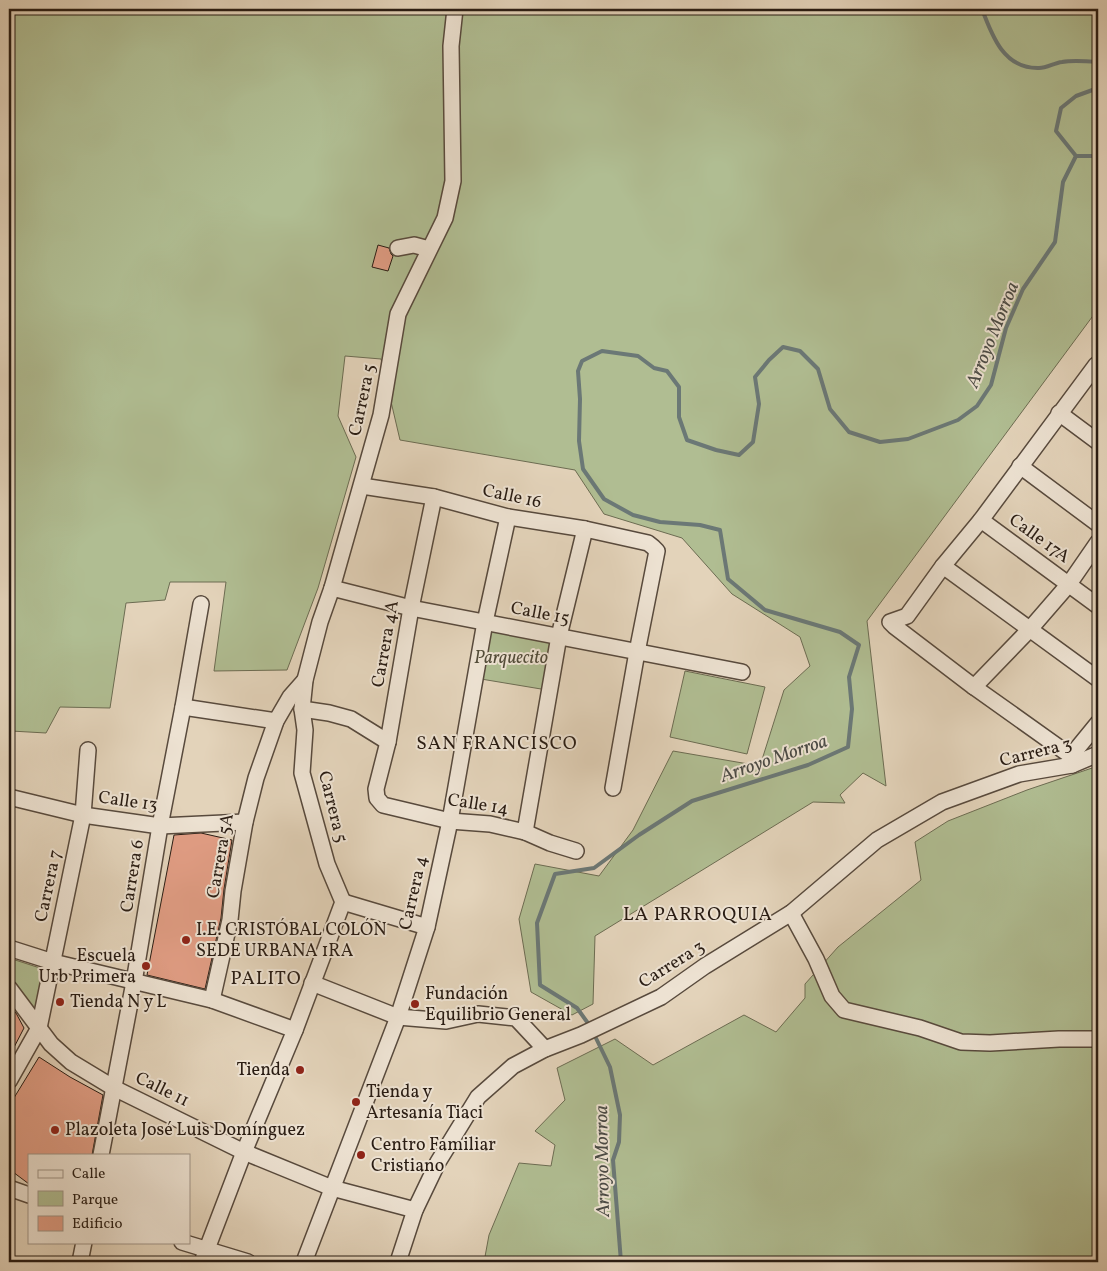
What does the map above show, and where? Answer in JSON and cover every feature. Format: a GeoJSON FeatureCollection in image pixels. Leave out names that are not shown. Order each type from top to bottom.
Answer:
{"type":"FeatureCollection","features":[{"type":"Feature","properties":{"kind":"street","name":"Carrera 5"},"geometry":{"type":"LineString","coordinates":[[343,902],[327,864],[302,773],[305,730],[302,708],[305,680],[320,622],[332,588],[381,415],[398,314],[445,218],[453,181],[451,46],[455,9]]}},
{"type":"Feature","properties":{"kind":"street"},"geometry":{"type":"LineString","coordinates":[[398,248],[414,245],[429,249]]}},
{"type":"Feature","properties":{"kind":"street"},"geometry":{"type":"LineString","coordinates":[[1098,364],[1059,413],[981,520],[943,566],[907,616],[890,622],[1072,761],[1098,723]]}},
{"type":"Feature","properties":{"kind":"street"},"geometry":{"type":"LineString","coordinates":[[1059,413],[1098,442]]}},
{"type":"Feature","properties":{"kind":"street"},"geometry":{"type":"LineString","coordinates":[[1020,466],[1098,524]]}},
{"type":"Feature","properties":{"kind":"street","name":"Calle 16"},"geometry":{"type":"LineString","coordinates":[[362,486],[434,497],[508,517],[585,529],[648,543],[657,552],[637,652]]}},
{"type":"Feature","properties":{"kind":"street","name":"Carrera 4A"},"geometry":{"type":"LineString","coordinates":[[377,798],[376,789],[388,742],[411,608],[434,497]]}},
{"type":"Feature","properties":{"kind":"street","name":"Carrera 4"},"geometry":{"type":"LineString","coordinates":[[304,1262],[398,1017],[427,927],[450,821],[485,622],[508,517]]}},
{"type":"Feature","properties":{"kind":"street","name":"Calle 17A"},"geometry":{"type":"LineString","coordinates":[[981,520],[1098,606]]}},
{"type":"Feature","properties":{"kind":"street"},"geometry":{"type":"LineString","coordinates":[[525,832],[559,636],[585,529]]}},
{"type":"Feature","properties":{"kind":"street"},"geometry":{"type":"LineString","coordinates":[[974,687],[1030,630],[1069,584],[1098,542]]}},
{"type":"Feature","properties":{"kind":"street"},"geometry":{"type":"LineString","coordinates":[[943,566],[1098,680]]}},
{"type":"Feature","properties":{"kind":"street","name":"Calle 15"},"geometry":{"type":"LineString","coordinates":[[332,588],[411,608],[742,672]]}},
{"type":"Feature","properties":{"kind":"street","name":"Carrera 6"},"geometry":{"type":"LineString","coordinates":[[101,1154],[134,982],[160,826],[201,604]]}},
{"type":"Feature","properties":{"kind":"street"},"geometry":{"type":"LineString","coordinates":[[613,788],[637,652]]}},
{"type":"Feature","properties":{"kind":"street","name":"Carrera 5A"},"geometry":{"type":"LineString","coordinates":[[212,1000],[230,920],[244,822],[256,778],[276,721],[290,697],[305,680]]}},
{"type":"Feature","properties":{"kind":"street"},"geometry":{"type":"LineString","coordinates":[[183,707],[276,721]]}},
{"type":"Feature","properties":{"kind":"street"},"geometry":{"type":"LineString","coordinates":[[302,708],[351,719],[388,742]]}},
{"type":"Feature","properties":{"kind":"street","name":"Carrera 7"},"geometry":{"type":"LineString","coordinates":[[9,1081],[39,1028],[83,815],[88,750]]}},
{"type":"Feature","properties":{"kind":"street","name":"Carrera 3"},"geometry":{"type":"LineString","coordinates":[[398,1262],[415,1210],[438,1162],[478,1097],[514,1066],[545,1049],[581,1035],[661,997],[704,966],[790,913],[877,840],[942,802],[1019,774],[1098,754]]}},
{"type":"Feature","properties":{"kind":"street","name":"Calle 13"},"geometry":{"type":"LineString","coordinates":[[9,796],[83,815],[160,826],[244,822]]}},
{"type":"Feature","properties":{"kind":"street","name":"Calle 14"},"geometry":{"type":"LineString","coordinates":[[377,798],[383,805],[450,821],[490,824],[525,832],[550,843],[576,851]]}},
{"type":"Feature","properties":{"kind":"street"},"geometry":{"type":"LineString","coordinates":[[204,1256],[244,1152],[295,1030],[343,902],[427,927]]}},
{"type":"Feature","properties":{"kind":"street"},"geometry":{"type":"LineString","coordinates":[[790,913],[816,959],[832,996],[844,1010],[920,1028],[961,1042],[990,1043],[1059,1038],[1098,1039]]}},
{"type":"Feature","properties":{"kind":"street"},"geometry":{"type":"LineString","coordinates":[[9,948],[52,962],[212,1000],[295,1030]]}},
{"type":"Feature","properties":{"kind":"street"},"geometry":{"type":"LineString","coordinates":[[312,983],[398,1017],[446,1021],[478,1014],[516,1018],[545,1049]]}},
{"type":"Feature","properties":{"kind":"street","name":"Calle 11"},"geometry":{"type":"LineString","coordinates":[[9,988],[51,1044],[71,1062],[114,1088],[244,1152],[332,1188],[415,1210]]}},
{"type":"Feature","properties":{"kind":"street"},"geometry":{"type":"LineString","coordinates":[[9,1188],[28,1196]]}},
{"type":"Feature","properties":{"kind":"street"},"geometry":{"type":"LineString","coordinates":[[80,1262],[84,1244]]}},
{"type":"Feature","properties":{"kind":"street"},"geometry":{"type":"LineString","coordinates":[[185,1244],[204,1256],[248,1262]]}},
{"type":"Feature","properties":{"kind":"green space"},"geometry":{"type":"Polygon","coordinates":[[[9,9],[1098,9],[1098,309],[867,621],[886,786],[863,773],[840,795],[845,803],[813,802],[595,936],[593,1004],[572,1015],[531,992],[519,919],[535,864],[599,876],[633,830],[673,751],[760,766],[784,690],[810,666],[800,637],[732,594],[682,538],[604,514],[575,470],[400,440],[381,359],[345,356],[338,416],[356,457],[318,588],[287,670],[214,671],[226,582],[170,582],[165,600],[126,603],[110,708],[60,707],[46,733],[11,731],[9,735],[9,9]]]}},
{"type":"Feature","properties":{"kind":"green space","name":"Parquecito"},"geometry":{"type":"Polygon","coordinates":[[[489,629],[557,642],[547,690],[481,679],[489,629]]]}},
{"type":"Feature","properties":{"kind":"green space"},"geometry":{"type":"Polygon","coordinates":[[[685,671],[765,687],[747,754],[670,737],[685,671]]]}},
{"type":"Feature","properties":{"kind":"green space"},"geometry":{"type":"Polygon","coordinates":[[[1098,766],[1098,1262],[484,1262],[489,1235],[519,1163],[551,1166],[555,1145],[535,1131],[565,1100],[557,1068],[615,1039],[653,1065],[744,1015],[776,1032],[805,998],[805,984],[838,947],[921,880],[915,842],[948,821],[1027,790],[1098,766]]]}},
{"type":"Feature","properties":{"kind":"green space"},"geometry":{"type":"Polygon","coordinates":[[[9,958],[43,969],[39,1016],[34,1014],[9,976],[9,958]]]}},
{"type":"Feature","properties":{"kind":"building"},"geometry":{"type":"Polygon","coordinates":[[[378,245],[389,248],[393,256],[388,271],[372,267],[378,245]]]}},
{"type":"Feature","properties":{"kind":"building","name":"I.E. CRISTÓBAL COLÓN SEDE URBANA 1RA"},"geometry":{"type":"Polygon","coordinates":[[[201,833],[232,840],[221,918],[205,989],[147,975],[174,835],[201,833]]]}},
{"type":"Feature","properties":{"kind":"building"},"geometry":{"type":"Polygon","coordinates":[[[9,1008],[16,1013],[24,1028],[9,1057],[9,1008]]]}},
{"type":"Feature","properties":{"kind":"building","name":"Plazoleta José Luis Domínguez"},"geometry":{"type":"Polygon","coordinates":[[[39,1057],[103,1095],[92,1154],[28,1154],[28,1183],[9,1169],[9,1106],[39,1057]]]}},
{"type":"Feature","properties":{"kind":"waterway"},"geometry":{"type":"LineString","coordinates":[[982,9],[995,40],[1008,57],[1017,63],[1027,67],[1039,68],[1070,61],[1097,62],[1098,65]]}},
{"type":"Feature","properties":{"kind":"waterway"},"geometry":{"type":"LineString","coordinates":[[1076,156],[1056,131],[1061,108],[1076,96],[1098,88]]}},
{"type":"Feature","properties":{"kind":"waterway","name":"Arroyo Morroa"},"geometry":{"type":"LineString","coordinates":[[590,1026],[577,1008],[540,985],[537,923],[555,874],[594,868],[639,835],[692,801],[808,765],[848,747],[852,709],[849,677],[859,645],[840,632],[765,610],[728,579],[720,530],[700,525],[660,522],[633,515],[604,499],[583,469],[579,441],[580,399],[578,371],[582,361],[602,351],[638,356],[654,368],[667,371],[679,387],[679,417],[687,440],[716,450],[739,455],[753,442],[759,404],[755,377],[783,347],[800,351],[818,369],[830,409],[849,432],[880,442],[908,439],[958,420],[977,406],[991,385],[1006,328],[1023,289],[1055,242],[1063,182],[1076,156],[1098,156]]}},
{"type":"Feature","properties":{"kind":"waterway","name":"Arroyo Morroa"},"geometry":{"type":"LineString","coordinates":[[593,1032],[610,1067],[620,1115],[619,1142],[613,1160],[621,1262]]}},
{"type":"Feature","properties":{"kind":"place","name":"I.E. CRISTÓBAL COLÓN SEDE URBANA 1RA"},"geometry":{"type":"Point","coordinates":[186,940]}},
{"type":"Feature","properties":{"kind":"place","name":"Escuela Urb Primera"},"geometry":{"type":"Point","coordinates":[146,966]}},
{"type":"Feature","properties":{"kind":"place","name":"Tienda N y L"},"geometry":{"type":"Point","coordinates":[60,1002]}},
{"type":"Feature","properties":{"kind":"place","name":"Fundación Equilibrio General"},"geometry":{"type":"Point","coordinates":[415,1004]}},
{"type":"Feature","properties":{"kind":"place","name":"Tienda"},"geometry":{"type":"Point","coordinates":[300,1070]}},
{"type":"Feature","properties":{"kind":"place","name":"Tienda y Artesanía Tiaci"},"geometry":{"type":"Point","coordinates":[356,1102]}},
{"type":"Feature","properties":{"kind":"place","name":"Plazoleta José Luis Domínguez"},"geometry":{"type":"Point","coordinates":[55,1130]}},
{"type":"Feature","properties":{"kind":"place","name":"Centro Familiar Cristiano"},"geometry":{"type":"Point","coordinates":[361,1155]}},
{"type":"Feature","properties":{"kind":"district","name":"SAN FRANCISCO"},"geometry":{"type":"Point","coordinates":[497,744]}},
{"type":"Feature","properties":{"kind":"district","name":"LA PARROQUIA"},"geometry":{"type":"Point","coordinates":[698,915]}},
{"type":"Feature","properties":{"kind":"district","name":"PALITO"},"geometry":{"type":"Point","coordinates":[266,979]}}]}
